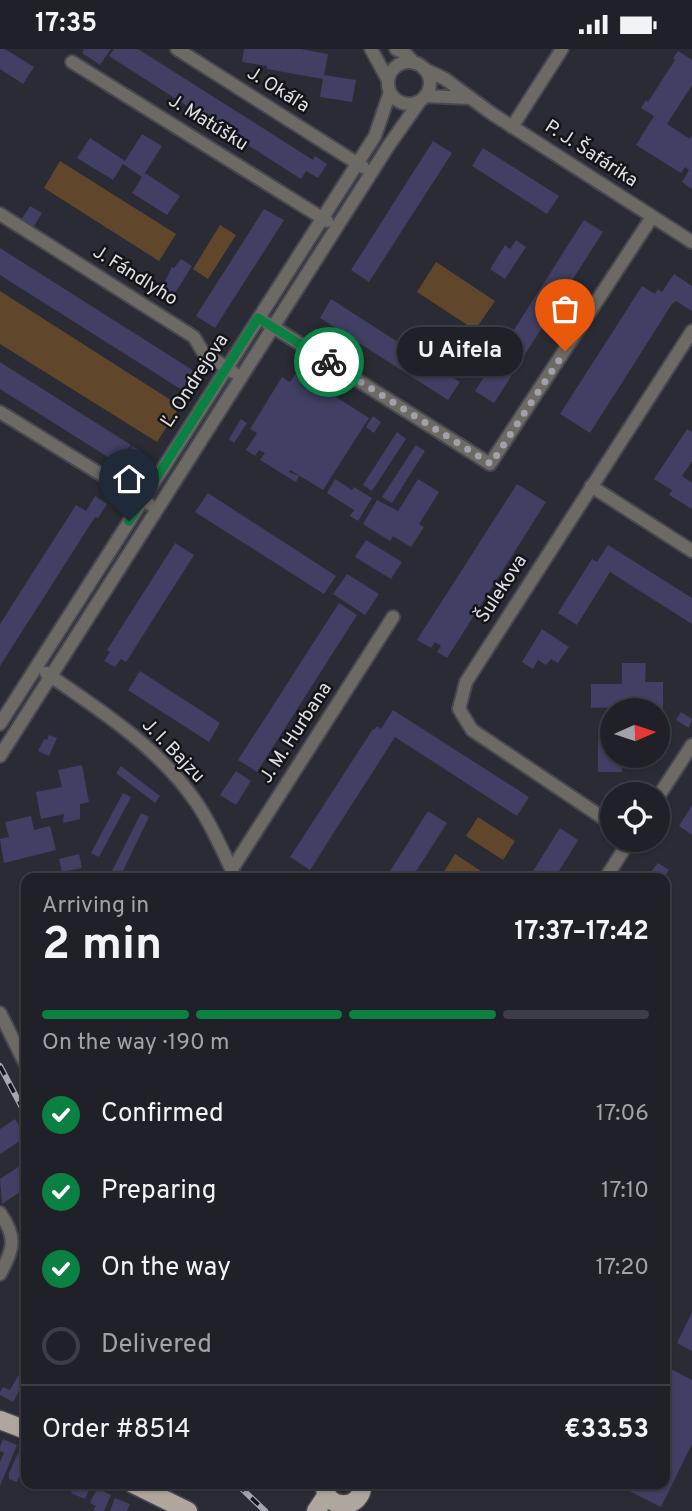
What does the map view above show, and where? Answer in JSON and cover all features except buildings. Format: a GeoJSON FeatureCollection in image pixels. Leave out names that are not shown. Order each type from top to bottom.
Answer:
{"type":"FeatureCollection","features":[{"type":"Feature","properties":{"kind":"main road"},"geometry":{"type":"LineString","coordinates":[[0,1420],[21,1428]]}},
{"type":"Feature","properties":{"kind":"main road"},"geometry":{"type":"LineString","coordinates":[[142,1489],[188,1511]]}},
{"type":"Feature","properties":{"kind":"street","name":"J. Okáľa"},"geometry":{"type":"LineString","coordinates":[[177,49],[358,163]]}},
{"type":"Feature","properties":{"kind":"street"},"geometry":{"type":"LineString","coordinates":[[371,49],[389,86],[403,103],[423,99],[470,98]]}},
{"type":"Feature","properties":{"kind":"street","name":"P. J. Šafárika"},"geometry":{"type":"LineString","coordinates":[[396,49],[692,242]]}},
{"type":"Feature","properties":{"kind":"street"},"geometry":{"type":"LineString","coordinates":[[512,127],[562,49]]}},
{"type":"Feature","properties":{"kind":"street","name":"J. Matúšku"},"geometry":{"type":"LineString","coordinates":[[72,62],[323,218]]}},
{"type":"Feature","properties":{"kind":"street"},"geometry":{"type":"LineString","coordinates":[[389,86],[397,65],[402,63],[419,66],[429,80],[423,99]]}},
{"type":"Feature","properties":{"kind":"street","name":"Ľ. Ondrejova"},"geometry":{"type":"LineString","coordinates":[[0,724],[375,136],[389,86]]}},
{"type":"Feature","properties":{"kind":"street","name":"Ľ. Ondrejova"},"geometry":{"type":"LineString","coordinates":[[2,752],[372,172],[423,99]]}},
{"type":"Feature","properties":{"kind":"street"},"geometry":{"type":"LineString","coordinates":[[358,163],[372,172]]}},
{"type":"Feature","properties":{"kind":"street","name":"J. Fándlyho"},"geometry":{"type":"LineString","coordinates":[[0,214],[194,337],[203,352],[242,378]]}},
{"type":"Feature","properties":{"kind":"street"},"geometry":{"type":"LineString","coordinates":[[258,318],[491,464],[652,216]]}},
{"type":"Feature","properties":{"kind":"street"},"geometry":{"type":"LineString","coordinates":[[323,218],[338,227]]}},
{"type":"Feature","properties":{"kind":"street","name":"Šulekova"},"geometry":{"type":"LineString","coordinates":[[600,816],[472,730],[459,709],[466,682],[692,331]]}},
{"type":"Feature","properties":{"kind":"street"},"geometry":{"type":"LineString","coordinates":[[0,412],[158,510]]}},
{"type":"Feature","properties":{"kind":"street"},"geometry":{"type":"LineString","coordinates":[[591,486],[692,551]]}},
{"type":"Feature","properties":{"kind":"street","name":"J. M. Hurbana"},"geometry":{"type":"LineString","coordinates":[[235,873],[393,617]]}},
{"type":"Feature","properties":{"kind":"street"},"geometry":{"type":"LineString","coordinates":[[37,667],[51,677]]}},
{"type":"Feature","properties":{"kind":"street","name":"J. I. Bajzu"},"geometry":{"type":"LineString","coordinates":[[51,677],[136,736],[167,767],[197,803],[233,873]]}},
{"type":"Feature","properties":{"kind":"street"},"geometry":{"type":"LineString","coordinates":[[668,782],[692,745]]}},
{"type":"Feature","properties":{"kind":"street"},"geometry":{"type":"LineString","coordinates":[[609,873],[622,852]]}},
{"type":"Feature","properties":{"kind":"street"},"geometry":{"type":"LineString","coordinates":[[0,1013],[21,1055]]}},
{"type":"Feature","properties":{"kind":"street"},"geometry":{"type":"LineString","coordinates":[[0,1213],[11,1231],[12,1247],[10,1257],[0,1274]]}},
{"type":"Feature","properties":{"kind":"shaded area"},"geometry":{"type":"Polygon","coordinates":[[[60,161],[176,234],[159,261],[44,188],[60,161]]]}},
{"type":"Feature","properties":{"kind":"shaded area"},"geometry":{"type":"Polygon","coordinates":[[[220,225],[236,235],[208,279],[193,269],[220,225]]]}},
{"type":"Feature","properties":{"kind":"shaded area"},"geometry":{"type":"Polygon","coordinates":[[[436,262],[495,301],[475,330],[417,292],[436,262]]]}},
{"type":"Feature","properties":{"kind":"shaded area"},"geometry":{"type":"Polygon","coordinates":[[[0,291],[180,406],[157,442],[0,344],[0,291]]]}},
{"type":"Feature","properties":{"kind":"shaded area"},"geometry":{"type":"Polygon","coordinates":[[[478,817],[515,841],[503,860],[466,836],[478,817]]]}},
{"type":"Feature","properties":{"kind":"shaded area"},"geometry":{"type":"Polygon","coordinates":[[[455,854],[484,873],[443,873],[455,854]]]}},
{"type":"Feature","properties":{"kind":"railway"},"geometry":{"type":"LineString","coordinates":[[0,1066],[21,1106]]}},
{"type":"Feature","properties":{"kind":"railway"},"geometry":{"type":"LineString","coordinates":[[242,1489],[265,1511]]}},
{"type":"Feature","properties":{"kind":"way so far"},"geometry":{"type":"LineString","coordinates":[[329,362],[491,464],[565,351]]}},
{"type":"Feature","properties":{"kind":"place","name":"U Aifela"},"geometry":{"type":"Point","coordinates":[565,351]}},
{"type":"Feature","properties":{"kind":"route"},"geometry":{"type":"LineString","coordinates":[[129,521],[258,318],[329,362]]}}]}
